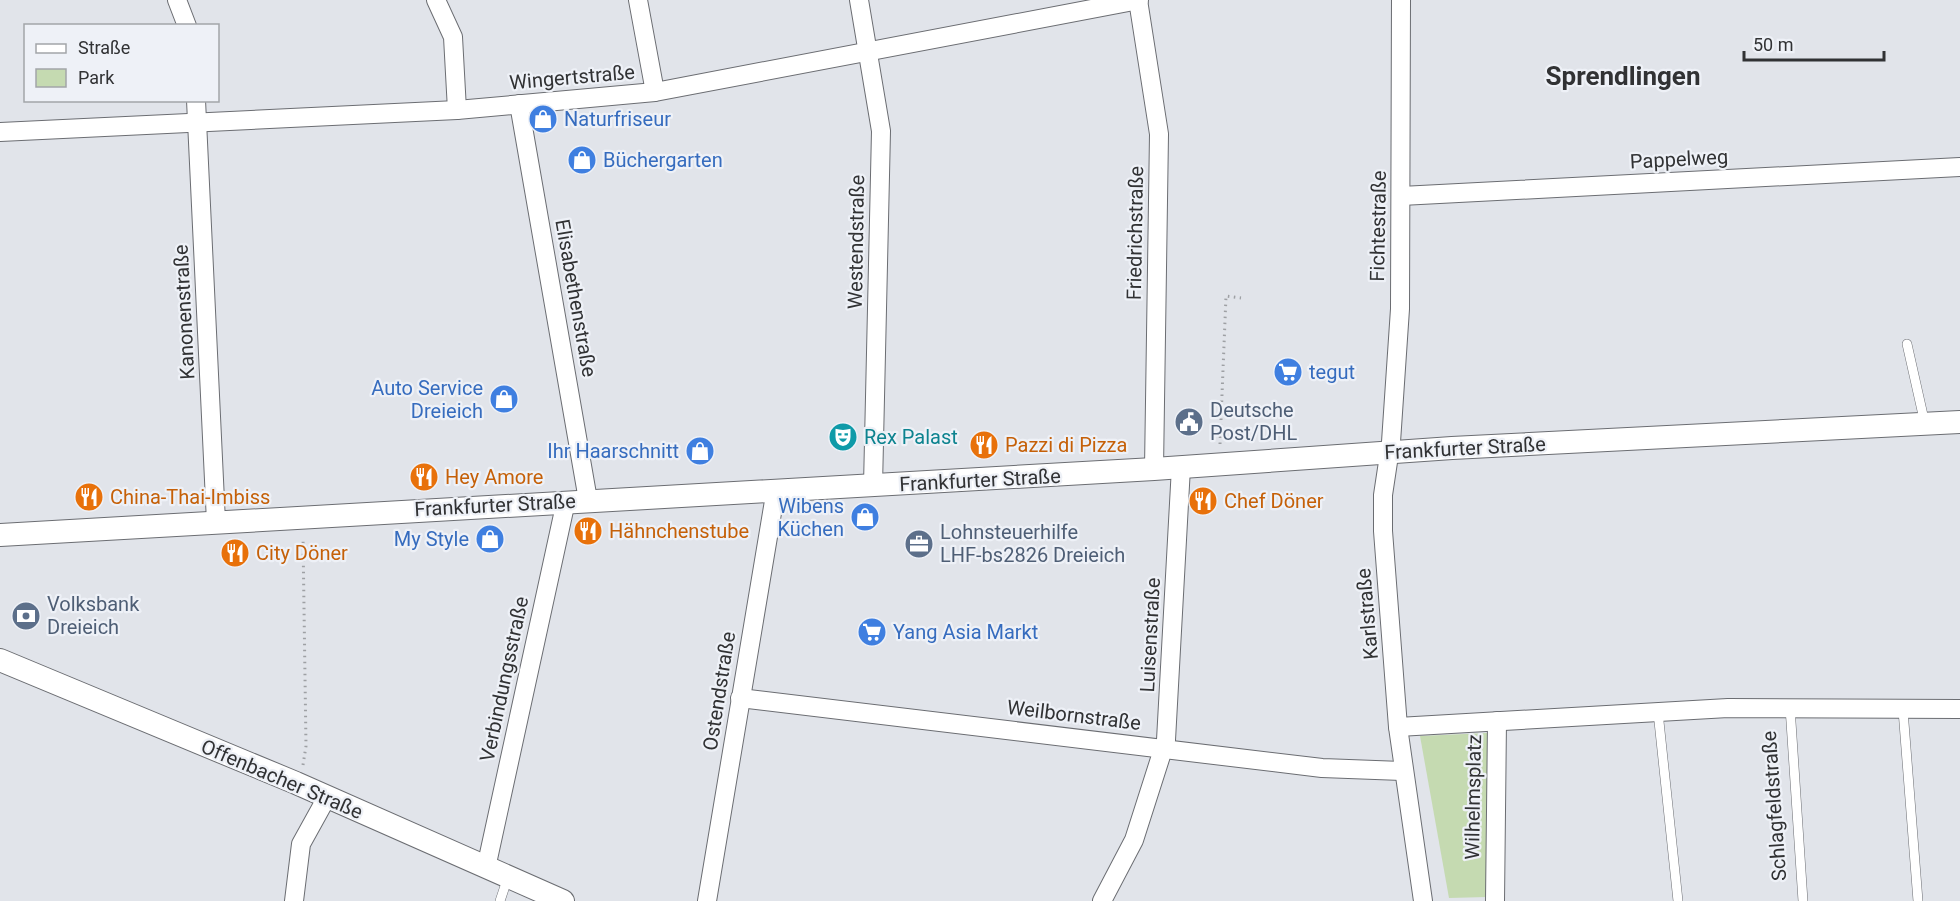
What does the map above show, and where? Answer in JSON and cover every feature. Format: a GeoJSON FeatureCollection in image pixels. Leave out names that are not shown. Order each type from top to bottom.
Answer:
{"type":"FeatureCollection","features":[{"type":"Feature","properties":{"kind":"street"},"geometry":{"type":"LineString","coordinates":[[177,0],[186,24]]}},
{"type":"Feature","properties":{"kind":"street"},"geometry":{"type":"LineString","coordinates":[[436,0],[453,37],[457,110]]}},
{"type":"Feature","properties":{"kind":"street"},"geometry":{"type":"LineString","coordinates":[[638,0],[655,92]]}},
{"type":"Feature","properties":{"kind":"street","name":"Westendstraße"},"geometry":{"type":"LineString","coordinates":[[859,0],[881,131],[873,486]]}},
{"type":"Feature","properties":{"kind":"street","name":"Wingertstraße"},"geometry":{"type":"LineString","coordinates":[[0,132],[457,110],[655,92],[1138,0]]}},
{"type":"Feature","properties":{"kind":"street","name":"Friedrichstraße"},"geometry":{"type":"LineString","coordinates":[[1138,0],[1159,134],[1154,469]]}},
{"type":"Feature","properties":{"kind":"street","name":"Fichtestraße"},"geometry":{"type":"LineString","coordinates":[[1389,452],[1400,309],[1401,0]]}},
{"type":"Feature","properties":{"kind":"street","name":"Kanonenstraße"},"geometry":{"type":"LineString","coordinates":[[196,102],[216,522]]}},
{"type":"Feature","properties":{"kind":"street","name":"Elisabethenstraße"},"geometry":{"type":"LineString","coordinates":[[519,104],[577,500]]}},
{"type":"Feature","properties":{"kind":"street","name":"Pappelweg"},"geometry":{"type":"LineString","coordinates":[[1401,196],[1960,167]]}},
{"type":"Feature","properties":{"kind":"street","name":"Frankfurter Straße"},"geometry":{"type":"LineString","coordinates":[[0,535],[577,500],[873,486],[1389,452],[1960,422]]}},
{"type":"Feature","properties":{"kind":"street","name":"Karlstraße"},"geometry":{"type":"LineString","coordinates":[[1389,452],[1383,495],[1383,531],[1402,771]]}},
{"type":"Feature","properties":{"kind":"street","name":"Luisenstraße"},"geometry":{"type":"LineString","coordinates":[[1102,901],[1134,840],[1167,731],[1180,467]]}},
{"type":"Feature","properties":{"kind":"street","name":"Ostendstraße"},"geometry":{"type":"LineString","coordinates":[[707,901],[776,489]]}},
{"type":"Feature","properties":{"kind":"street","name":"Verbindungsstraße"},"geometry":{"type":"LineString","coordinates":[[486,868],[577,500]]}},
{"type":"Feature","properties":{"kind":"street","name":"Offenbacher Straße"},"geometry":{"type":"LineString","coordinates":[[0,660],[296,783],[563,901]]}},
{"type":"Feature","properties":{"kind":"street","name":"Weilbornstraße"},"geometry":{"type":"LineString","coordinates":[[740,698],[1346,771],[1402,771]]}},
{"type":"Feature","properties":{"kind":"street","name":"Schlagfeldstraße"},"geometry":{"type":"LineString","coordinates":[[1497,721],[1790,707],[1960,709]]}},
{"type":"Feature","properties":{"kind":"street","name":"Wilhelmsplatz"},"geometry":{"type":"LineString","coordinates":[[1398,727],[1497,721],[1495,901]]}},
{"type":"Feature","properties":{"kind":"street"},"geometry":{"type":"LineString","coordinates":[[1402,771],[1423,901]]}},
{"type":"Feature","properties":{"kind":"street"},"geometry":{"type":"LineString","coordinates":[[294,901],[301,844],[327,797]]}},
{"type":"Feature","properties":{"kind":"lane"},"geometry":{"type":"LineString","coordinates":[[1907,344],[1925,424]]}},
{"type":"Feature","properties":{"kind":"lane","name":"Schlagfeldstraße"},"geometry":{"type":"LineString","coordinates":[[1790,707],[1803,901]]}},
{"type":"Feature","properties":{"kind":"lane"},"geometry":{"type":"LineString","coordinates":[[1903,710],[1918,901]]}},
{"type":"Feature","properties":{"kind":"lane"},"geometry":{"type":"LineString","coordinates":[[1658,712],[1678,901]]}},
{"type":"Feature","properties":{"kind":"lane"},"geometry":{"type":"LineString","coordinates":[[500,901],[508,877]]}},
{"type":"Feature","properties":{"kind":"path"},"geometry":{"type":"LineString","coordinates":[[1220,464],[1226,296],[1240,298]]}},
{"type":"Feature","properties":{"kind":"path"},"geometry":{"type":"LineString","coordinates":[[296,783],[306,746],[303,516]]}},
{"type":"Feature","properties":{"kind":"green space"},"geometry":{"type":"Polygon","coordinates":[[[1487,733],[1487,897],[1449,898],[1420,736],[1487,733]]]}},
{"type":"Feature","properties":{"kind":"place","name":"Naturfriseur"},"geometry":{"type":"Point","coordinates":[543,119]}},
{"type":"Feature","properties":{"kind":"place","name":"Büchergarten"},"geometry":{"type":"Point","coordinates":[582,160]}},
{"type":"Feature","properties":{"kind":"place","name":"tegut"},"geometry":{"type":"Point","coordinates":[1288,372]}},
{"type":"Feature","properties":{"kind":"place","name":"Auto Service Dreieich"},"geometry":{"type":"Point","coordinates":[504,399]}},
{"type":"Feature","properties":{"kind":"place","name":"Deutsche Post/DHL"},"geometry":{"type":"Point","coordinates":[1189,422]}},
{"type":"Feature","properties":{"kind":"place","name":"Rex Palast"},"geometry":{"type":"Point","coordinates":[843,437]}},
{"type":"Feature","properties":{"kind":"place","name":"Pazzi di Pizza"},"geometry":{"type":"Point","coordinates":[984,445]}},
{"type":"Feature","properties":{"kind":"place","name":"Ihr Haarschnitt"},"geometry":{"type":"Point","coordinates":[700,451]}},
{"type":"Feature","properties":{"kind":"place","name":"Hey Amore"},"geometry":{"type":"Point","coordinates":[424,477]}},
{"type":"Feature","properties":{"kind":"place","name":"China-Thai-Imbiss"},"geometry":{"type":"Point","coordinates":[89,497]}},
{"type":"Feature","properties":{"kind":"place","name":"Chef Döner"},"geometry":{"type":"Point","coordinates":[1203,501]}},
{"type":"Feature","properties":{"kind":"place","name":"Wibens Küchen"},"geometry":{"type":"Point","coordinates":[865,517]}},
{"type":"Feature","properties":{"kind":"place","name":"Hähnchenstube"},"geometry":{"type":"Point","coordinates":[588,531]}},
{"type":"Feature","properties":{"kind":"place","name":"My Style"},"geometry":{"type":"Point","coordinates":[490,539]}},
{"type":"Feature","properties":{"kind":"place","name":"Lohnsteuerhilfe LHF-bs2826 Dreieich"},"geometry":{"type":"Point","coordinates":[919,544]}},
{"type":"Feature","properties":{"kind":"place","name":"City Döner"},"geometry":{"type":"Point","coordinates":[235,553]}},
{"type":"Feature","properties":{"kind":"place","name":"Volksbank Dreieich"},"geometry":{"type":"Point","coordinates":[26,616]}},
{"type":"Feature","properties":{"kind":"place","name":"Yang Asia Markt"},"geometry":{"type":"Point","coordinates":[872,632]}},
{"type":"Feature","properties":{"kind":"district","name":"Sprendlingen"},"geometry":{"type":"Point","coordinates":[1623,76]}}]}
